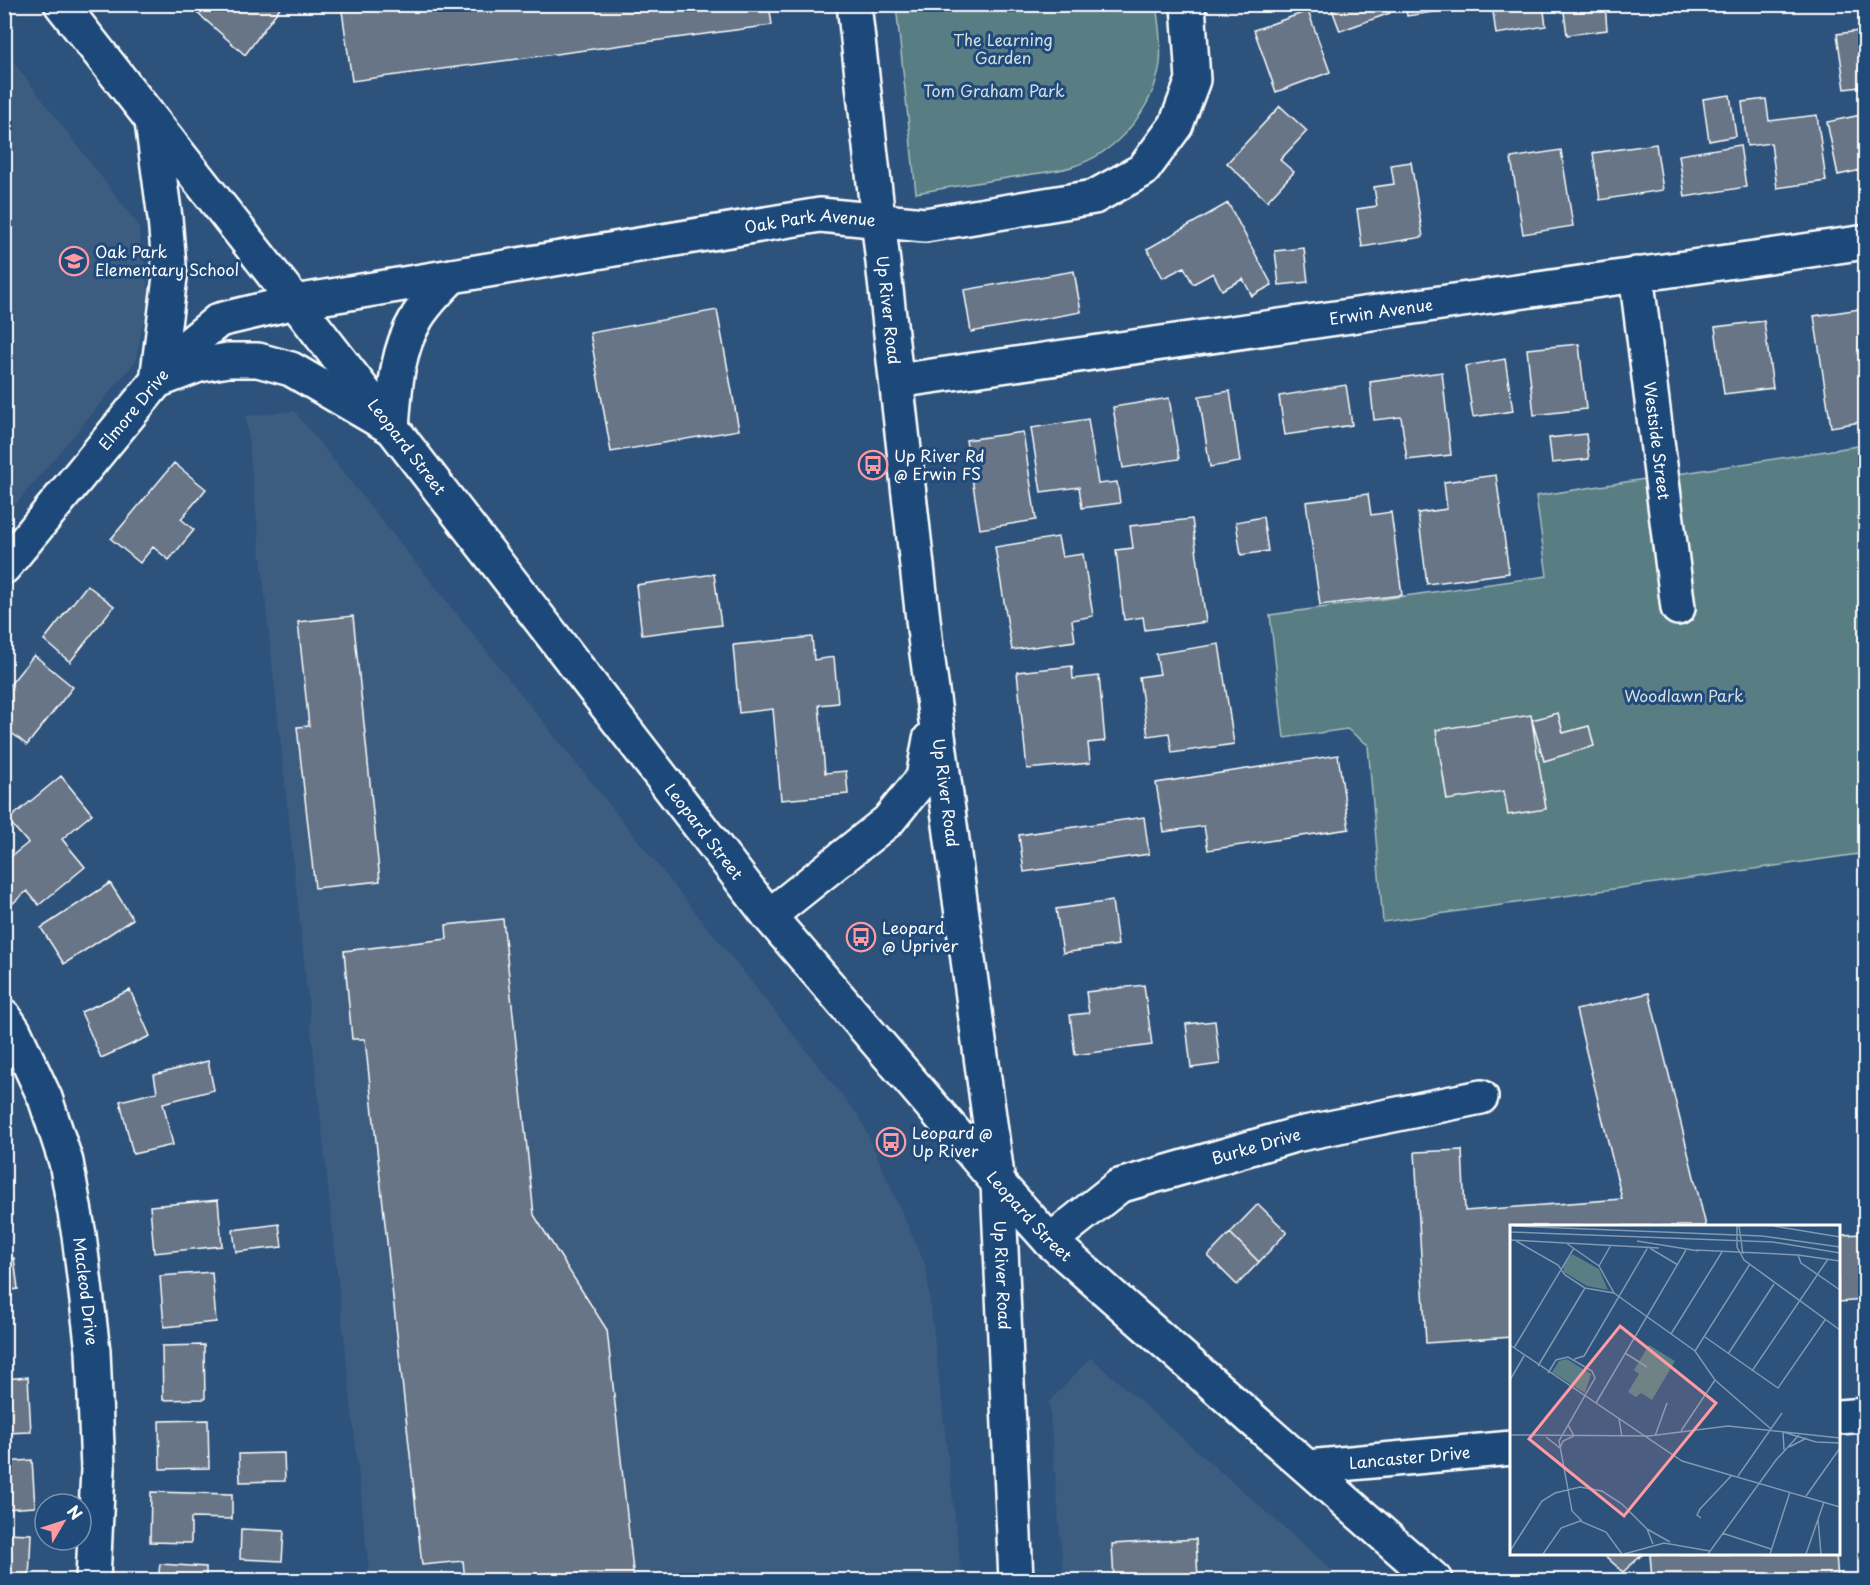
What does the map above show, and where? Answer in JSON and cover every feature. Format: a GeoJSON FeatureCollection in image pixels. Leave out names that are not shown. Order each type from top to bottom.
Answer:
{"type":"FeatureCollection","features":[{"type":"Feature","properties":{"kind":"street","name":"Leopard Street"},"geometry":{"type":"LineString","coordinates":[[61,4],[295,302],[769,916],[998,1183],[1050,1241],[1436,1581]]}},
{"type":"Feature","properties":{"kind":"street","name":"Up River Road"},"geometry":{"type":"LineString","coordinates":[[854,4],[935,713],[998,1183],[1016,1581]]}},
{"type":"Feature","properties":{"kind":"street","name":"Oak Park Avenue"},"geometry":{"type":"LineString","coordinates":[[295,302],[820,215],[925,225],[1094,197],[1143,170],[1176,125],[1193,80],[1188,4]]}},
{"type":"Feature","properties":{"kind":"street"},"geometry":{"type":"LineString","coordinates":[[152,122],[165,218],[170,278],[157,381],[199,365],[228,360],[258,360],[291,369],[392,428],[398,363],[403,345],[417,317],[452,276]]}},
{"type":"Feature","properties":{"kind":"street","name":"Erwin Avenue"},"geometry":{"type":"LineString","coordinates":[[897,381],[1866,242]]}},
{"type":"Feature","properties":{"kind":"street","name":"Westside Street"},"geometry":{"type":"LineString","coordinates":[[1636,274],[1678,609]]}},
{"type":"Feature","properties":{"kind":"street","name":"Elmore Drive"},"geometry":{"type":"LineString","coordinates":[[4,567],[191,343],[219,320],[295,302]]}},
{"type":"Feature","properties":{"kind":"street"},"geometry":{"type":"LineString","coordinates":[[769,916],[888,821],[923,778],[935,713]]}},
{"type":"Feature","properties":{"kind":"street","name":"Macleod Drive"},"geometry":{"type":"LineString","coordinates":[[4,1016],[14,1031],[45,1098],[66,1162],[79,1235],[93,1351],[98,1457],[93,1581]]}},
{"type":"Feature","properties":{"kind":"street","name":"Burke Drive"},"geometry":{"type":"LineString","coordinates":[[1050,1241],[1119,1186],[1295,1135],[1481,1097]]}},
{"type":"Feature","properties":{"kind":"street"},"geometry":{"type":"LineString","coordinates":[[1840,1417],[1866,1415]]}},
{"type":"Feature","properties":{"kind":"street","name":"Lancaster Drive"},"geometry":{"type":"LineString","coordinates":[[1308,1467],[1510,1448]]}},
{"type":"Feature","properties":{"kind":"shaded area","name":"Oak Park Elementary School"},"geometry":{"type":"Polygon","coordinates":[[[5,51],[138,225],[149,296],[135,362],[5,517],[5,51]]]}},
{"type":"Feature","properties":{"kind":"shaded area"},"geometry":{"type":"Polygon","coordinates":[[[294,411],[860,1118],[926,1267],[962,1580],[370,1580],[246,416],[294,411]]]}},
{"type":"Feature","properties":{"kind":"shaded area"},"geometry":{"type":"Polygon","coordinates":[[[1091,1358],[1343,1580],[1064,1580],[1049,1402],[1091,1358]]]}},
{"type":"Feature","properties":{"kind":"green space","name":"Tom Graham Park"},"geometry":{"type":"Polygon","coordinates":[[[896,5],[1156,5],[1161,49],[1156,81],[1141,113],[1130,128],[1103,152],[1087,161],[1059,170],[916,193],[896,5]]]}},
{"type":"Feature","properties":{"kind":"green space","name":"Woodlawn Park"},"geometry":{"type":"Polygon","coordinates":[[[1865,445],[1865,853],[1383,922],[1368,745],[1347,729],[1284,738],[1270,615],[1547,576],[1536,496],[1865,445]]]}},
{"type":"Feature","properties":{"kind":"building"},"geometry":{"type":"Polygon","coordinates":[[[194,4],[282,5],[245,55],[192,8],[194,4]]]}},
{"type":"Feature","properties":{"kind":"building"},"geometry":{"type":"Polygon","coordinates":[[[341,4],[769,4],[772,25],[352,81],[341,4]]]}},
{"type":"Feature","properties":{"kind":"building"},"geometry":{"type":"Polygon","coordinates":[[[1330,4],[1387,4],[1390,13],[1340,31],[1330,4]]]}},
{"type":"Feature","properties":{"kind":"building"},"geometry":{"type":"Polygon","coordinates":[[[1405,4],[1474,4],[1475,6],[1407,16],[1405,4]]]}},
{"type":"Feature","properties":{"kind":"building"},"geometry":{"type":"Polygon","coordinates":[[[1492,4],[1543,4],[1546,26],[1496,34],[1492,4]]]}},
{"type":"Feature","properties":{"kind":"building"},"geometry":{"type":"Polygon","coordinates":[[[1563,4],[1605,4],[1607,30],[1567,35],[1563,4]]]}},
{"type":"Feature","properties":{"kind":"building"},"geometry":{"type":"Polygon","coordinates":[[[1308,11],[1330,72],[1276,92],[1254,30],[1308,11]]]}},
{"type":"Feature","properties":{"kind":"building"},"geometry":{"type":"Polygon","coordinates":[[[1866,30],[1866,86],[1845,89],[1837,34],[1866,30]]]}},
{"type":"Feature","properties":{"kind":"building"},"geometry":{"type":"Polygon","coordinates":[[[1730,95],[1736,136],[1709,141],[1703,99],[1730,95]]]}},
{"type":"Feature","properties":{"kind":"building"},"geometry":{"type":"Polygon","coordinates":[[[1766,99],[1769,121],[1817,115],[1826,181],[1777,188],[1771,143],[1747,146],[1742,102],[1766,99]]]}},
{"type":"Feature","properties":{"kind":"building"},"geometry":{"type":"Polygon","coordinates":[[[1280,106],[1307,131],[1280,160],[1294,172],[1267,201],[1227,163],[1280,106]]]}},
{"type":"Feature","properties":{"kind":"building"},"geometry":{"type":"Polygon","coordinates":[[[1866,114],[1866,169],[1838,175],[1827,122],[1866,114]]]}},
{"type":"Feature","properties":{"kind":"building"},"geometry":{"type":"Polygon","coordinates":[[[1656,144],[1663,190],[1600,200],[1593,153],[1656,144]]]}},
{"type":"Feature","properties":{"kind":"building"},"geometry":{"type":"Polygon","coordinates":[[[1740,145],[1746,187],[1685,197],[1679,155],[1740,145]]]}},
{"type":"Feature","properties":{"kind":"building"},"geometry":{"type":"Polygon","coordinates":[[[1561,150],[1573,226],[1523,234],[1511,158],[1561,150]]]}},
{"type":"Feature","properties":{"kind":"building"},"geometry":{"type":"Polygon","coordinates":[[[1411,162],[1423,237],[1362,247],[1357,209],[1377,206],[1374,187],[1394,184],[1391,165],[1411,162]]]}},
{"type":"Feature","properties":{"kind":"building"},"geometry":{"type":"Polygon","coordinates":[[[1228,203],[1272,285],[1252,296],[1243,279],[1222,290],[1213,273],[1193,284],[1184,267],[1163,278],[1147,249],[1228,203]]]}},
{"type":"Feature","properties":{"kind":"building"},"geometry":{"type":"Polygon","coordinates":[[[1304,248],[1308,282],[1279,285],[1275,251],[1304,248]]]}},
{"type":"Feature","properties":{"kind":"building"},"geometry":{"type":"Polygon","coordinates":[[[1074,271],[1081,312],[971,332],[964,290],[1074,271]]]}},
{"type":"Feature","properties":{"kind":"building"},"geometry":{"type":"Polygon","coordinates":[[[1866,308],[1866,421],[1831,427],[1814,316],[1866,308]]]}},
{"type":"Feature","properties":{"kind":"building"},"geometry":{"type":"Polygon","coordinates":[[[717,310],[739,430],[611,452],[590,333],[717,310]]]}},
{"type":"Feature","properties":{"kind":"building"},"geometry":{"type":"Polygon","coordinates":[[[1764,321],[1773,388],[1724,394],[1715,327],[1764,321]]]}},
{"type":"Feature","properties":{"kind":"building"},"geometry":{"type":"Polygon","coordinates":[[[1579,344],[1586,409],[1534,415],[1527,349],[1579,344]]]}},
{"type":"Feature","properties":{"kind":"building"},"geometry":{"type":"Polygon","coordinates":[[[1505,359],[1513,411],[1473,417],[1465,366],[1505,359]]]}},
{"type":"Feature","properties":{"kind":"building"},"geometry":{"type":"Polygon","coordinates":[[[1442,372],[1451,455],[1407,460],[1401,417],[1374,420],[1370,382],[1442,372]]]}},
{"type":"Feature","properties":{"kind":"building"},"geometry":{"type":"Polygon","coordinates":[[[1346,385],[1352,425],[1285,435],[1279,396],[1346,385]]]}},
{"type":"Feature","properties":{"kind":"building"},"geometry":{"type":"Polygon","coordinates":[[[1230,391],[1240,462],[1210,467],[1199,396],[1230,391]]]}},
{"type":"Feature","properties":{"kind":"building"},"geometry":{"type":"Polygon","coordinates":[[[1169,398],[1179,459],[1123,468],[1113,407],[1169,398]]]}},
{"type":"Feature","properties":{"kind":"building"},"geometry":{"type":"Polygon","coordinates":[[[1088,419],[1098,484],[1117,482],[1120,503],[1082,508],[1079,487],[1041,492],[1031,428],[1088,419]]]}},
{"type":"Feature","properties":{"kind":"building"},"geometry":{"type":"Polygon","coordinates":[[[1023,432],[1036,520],[980,529],[966,440],[1023,432]]]}},
{"type":"Feature","properties":{"kind":"building"},"geometry":{"type":"Polygon","coordinates":[[[1586,434],[1589,459],[1552,463],[1549,438],[1586,434]]]}},
{"type":"Feature","properties":{"kind":"building"},"geometry":{"type":"Polygon","coordinates":[[[174,463],[206,489],[181,519],[194,530],[169,560],[153,547],[140,563],[111,539],[174,463]]]}},
{"type":"Feature","properties":{"kind":"building"},"geometry":{"type":"Polygon","coordinates":[[[1496,475],[1509,573],[1427,584],[1418,513],[1447,509],[1444,482],[1496,475]]]}},
{"type":"Feature","properties":{"kind":"building"},"geometry":{"type":"Polygon","coordinates":[[[1368,494],[1371,515],[1391,512],[1402,595],[1320,605],[1306,502],[1368,494]]]}},
{"type":"Feature","properties":{"kind":"building"},"geometry":{"type":"Polygon","coordinates":[[[1263,517],[1268,551],[1241,555],[1236,522],[1263,517]]]}},
{"type":"Feature","properties":{"kind":"building"},"geometry":{"type":"Polygon","coordinates":[[[1192,519],[1206,622],[1145,630],[1143,617],[1124,620],[1116,550],[1133,548],[1130,526],[1192,519]]]}},
{"type":"Feature","properties":{"kind":"building"},"geometry":{"type":"Polygon","coordinates":[[[1058,537],[1062,557],[1083,554],[1093,616],[1072,620],[1075,641],[1012,650],[995,547],[1058,537]]]}},
{"type":"Feature","properties":{"kind":"building"},"geometry":{"type":"Polygon","coordinates":[[[714,574],[721,625],[642,635],[636,585],[714,574]]]}},
{"type":"Feature","properties":{"kind":"building"},"geometry":{"type":"Polygon","coordinates":[[[87,585],[114,606],[70,662],[44,640],[87,585]]]}},
{"type":"Feature","properties":{"kind":"building"},"geometry":{"type":"Polygon","coordinates":[[[353,616],[380,881],[315,888],[297,727],[309,726],[298,622],[353,616]]]}},
{"type":"Feature","properties":{"kind":"building"},"geometry":{"type":"Polygon","coordinates":[[[812,637],[814,660],[834,657],[838,703],[819,705],[825,773],[846,771],[848,794],[781,800],[773,709],[739,713],[733,645],[812,637]]]}},
{"type":"Feature","properties":{"kind":"building"},"geometry":{"type":"Polygon","coordinates":[[[1219,644],[1234,744],[1172,753],[1169,733],[1148,736],[1139,677],[1160,674],[1156,654],[1219,644]]]}},
{"type":"Feature","properties":{"kind":"building"},"geometry":{"type":"Polygon","coordinates":[[[34,655],[73,687],[27,745],[4,727],[4,692],[34,655]]]}},
{"type":"Feature","properties":{"kind":"building"},"geometry":{"type":"Polygon","coordinates":[[[1072,666],[1073,679],[1099,676],[1105,741],[1088,743],[1090,763],[1027,769],[1017,672],[1072,666]]]}},
{"type":"Feature","properties":{"kind":"building"},"geometry":{"type":"Polygon","coordinates":[[[1558,713],[1563,733],[1589,726],[1594,746],[1544,761],[1532,720],[1558,713]]]}},
{"type":"Feature","properties":{"kind":"building"},"geometry":{"type":"Polygon","coordinates":[[[1531,715],[1546,809],[1508,815],[1504,791],[1447,800],[1436,730],[1531,715]]]}},
{"type":"Feature","properties":{"kind":"building"},"geometry":{"type":"Polygon","coordinates":[[[1338,755],[1349,829],[1208,850],[1204,826],[1164,832],[1156,783],[1338,755]]]}},
{"type":"Feature","properties":{"kind":"building"},"geometry":{"type":"Polygon","coordinates":[[[61,776],[92,814],[62,839],[85,867],[39,905],[27,891],[12,904],[4,895],[4,862],[28,843],[8,820],[61,776]]]}},
{"type":"Feature","properties":{"kind":"building"},"geometry":{"type":"Polygon","coordinates":[[[1144,817],[1149,854],[1024,872],[1019,835],[1144,817]]]}},
{"type":"Feature","properties":{"kind":"building"},"geometry":{"type":"Polygon","coordinates":[[[110,883],[133,919],[64,964],[41,928],[110,883]]]}},
{"type":"Feature","properties":{"kind":"building"},"geometry":{"type":"Polygon","coordinates":[[[1112,901],[1118,945],[1063,953],[1056,909],[1112,901]]]}},
{"type":"Feature","properties":{"kind":"building"},"geometry":{"type":"Polygon","coordinates":[[[503,919],[534,1215],[607,1330],[634,1580],[465,1580],[463,1561],[422,1565],[365,1039],[352,1039],[344,951],[447,939],[446,925],[503,919]]]}},
{"type":"Feature","properties":{"kind":"building"},"geometry":{"type":"Polygon","coordinates":[[[1144,985],[1152,1045],[1075,1055],[1070,1015],[1089,1013],[1086,992],[1144,985]]]}},
{"type":"Feature","properties":{"kind":"building"},"geometry":{"type":"Polygon","coordinates":[[[130,990],[150,1036],[101,1058],[81,1012],[130,990]]]}},
{"type":"Feature","properties":{"kind":"building"},"geometry":{"type":"Polygon","coordinates":[[[1649,993],[1706,1225],[1510,1225],[1510,1337],[1426,1343],[1415,1152],[1462,1150],[1465,1211],[1622,1199],[1576,1010],[1649,993]]]}},
{"type":"Feature","properties":{"kind":"building"},"geometry":{"type":"Polygon","coordinates":[[[1215,1021],[1220,1064],[1191,1068],[1186,1024],[1215,1021]]]}},
{"type":"Feature","properties":{"kind":"building"},"geometry":{"type":"Polygon","coordinates":[[[208,1061],[214,1090],[163,1103],[173,1145],[133,1154],[120,1101],[157,1092],[154,1075],[208,1061]]]}},
{"type":"Feature","properties":{"kind":"building"},"geometry":{"type":"Polygon","coordinates":[[[218,1200],[222,1246],[154,1253],[150,1206],[218,1200]]]}},
{"type":"Feature","properties":{"kind":"building"},"geometry":{"type":"Polygon","coordinates":[[[1258,1204],[1287,1232],[1259,1262],[1230,1233],[1258,1204]]]}},
{"type":"Feature","properties":{"kind":"building"},"geometry":{"type":"Polygon","coordinates":[[[279,1224],[282,1247],[236,1252],[233,1230],[279,1224]]]}},
{"type":"Feature","properties":{"kind":"building"},"geometry":{"type":"Polygon","coordinates":[[[1230,1233],[1259,1262],[1237,1285],[1208,1256],[1230,1233]]]}},
{"type":"Feature","properties":{"kind":"building"},"geometry":{"type":"Polygon","coordinates":[[[1866,1234],[1866,1300],[1840,1302],[1840,1235],[1866,1234]]]}},
{"type":"Feature","properties":{"kind":"building"},"geometry":{"type":"Polygon","coordinates":[[[14,1258],[18,1289],[4,1291],[4,1260],[14,1258]]]}},
{"type":"Feature","properties":{"kind":"building"},"geometry":{"type":"Polygon","coordinates":[[[212,1272],[216,1322],[164,1327],[160,1276],[212,1272]]]}},
{"type":"Feature","properties":{"kind":"building"},"geometry":{"type":"Polygon","coordinates":[[[204,1345],[205,1399],[163,1400],[162,1346],[204,1345]]]}},
{"type":"Feature","properties":{"kind":"building"},"geometry":{"type":"Polygon","coordinates":[[[28,1377],[31,1432],[4,1433],[4,1379],[28,1377]]]}},
{"type":"Feature","properties":{"kind":"building"},"geometry":{"type":"Polygon","coordinates":[[[208,1420],[209,1468],[160,1469],[159,1421],[208,1420]]]}},
{"type":"Feature","properties":{"kind":"building"},"geometry":{"type":"Polygon","coordinates":[[[284,1453],[285,1481],[240,1482],[239,1454],[284,1453]]]}},
{"type":"Feature","properties":{"kind":"building"},"geometry":{"type":"Polygon","coordinates":[[[32,1460],[33,1507],[4,1509],[4,1462],[32,1460]]]}},
{"type":"Feature","properties":{"kind":"building"},"geometry":{"type":"Polygon","coordinates":[[[151,1492],[232,1494],[232,1519],[191,1518],[191,1543],[150,1542],[151,1492]]]}},
{"type":"Feature","properties":{"kind":"building"},"geometry":{"type":"Polygon","coordinates":[[[241,1529],[284,1531],[282,1561],[240,1559],[241,1529]]]}},
{"type":"Feature","properties":{"kind":"building"},"geometry":{"type":"Polygon","coordinates":[[[4,1533],[31,1534],[29,1580],[4,1580],[4,1533]]]}},
{"type":"Feature","properties":{"kind":"building"},"geometry":{"type":"Polygon","coordinates":[[[1196,1539],[1198,1580],[1114,1580],[1112,1544],[1196,1539]]]}},
{"type":"Feature","properties":{"kind":"building"},"geometry":{"type":"Polygon","coordinates":[[[1604,1555],[1642,1555],[1623,1572],[1604,1555]]]}},
{"type":"Feature","properties":{"kind":"building"},"geometry":{"type":"Polygon","coordinates":[[[1650,1555],[1836,1555],[1838,1580],[1652,1580],[1650,1555]]]}},
{"type":"Feature","properties":{"kind":"building"},"geometry":{"type":"Polygon","coordinates":[[[160,1564],[206,1567],[206,1580],[158,1580],[160,1564]]]}},
{"type":"Feature","properties":{"kind":"place","name":"Oak Park Elementary School"},"geometry":{"type":"Point","coordinates":[74,261]}},
{"type":"Feature","properties":{"kind":"place","name":"Up River Rd @ Erwin FS"},"geometry":{"type":"Point","coordinates":[873,465]}},
{"type":"Feature","properties":{"kind":"place","name":"Leopard @ Upriver"},"geometry":{"type":"Point","coordinates":[861,937]}},
{"type":"Feature","properties":{"kind":"place","name":"Leopard @ Up River"},"geometry":{"type":"Point","coordinates":[891,1142]}},
{"type":"Feature","properties":{"kind":"park label","name":"The Learning Garden"},"geometry":{"type":"Point","coordinates":[1003,49]}}]}
